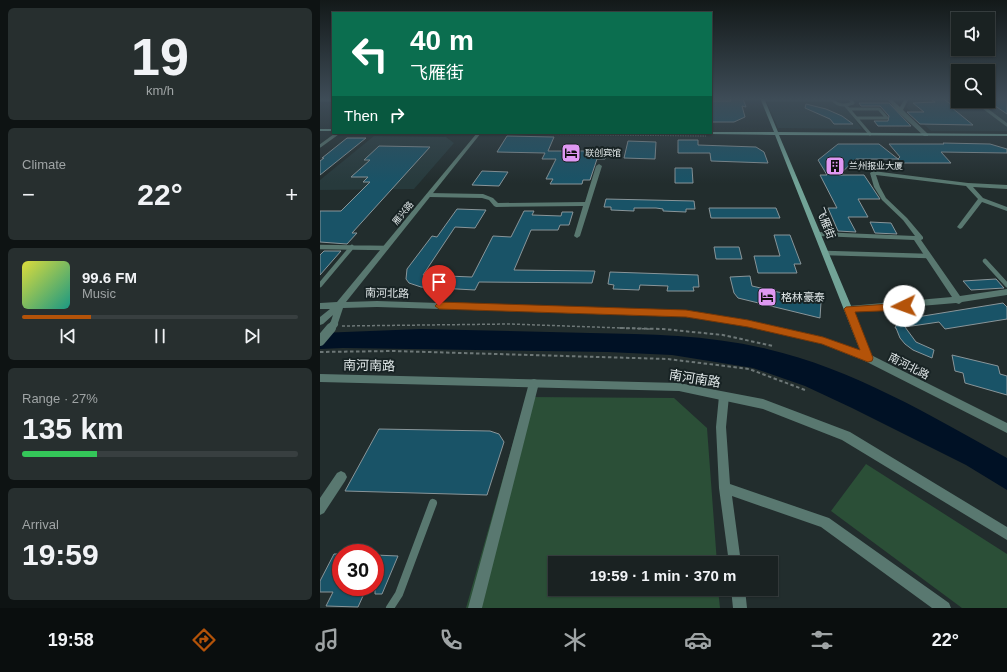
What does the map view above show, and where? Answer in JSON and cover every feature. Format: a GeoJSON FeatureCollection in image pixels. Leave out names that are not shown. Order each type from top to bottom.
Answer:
{"type":"FeatureCollection","features":[{"type":"Feature","properties":{"kind":"main road","name":"飞雁街"},"geometry":{"type":"LineString","coordinates":[[775,126],[868,358]]}},
{"type":"Feature","properties":{"kind":"main road"},"geometry":{"type":"LineString","coordinates":[[320,130],[332,130]]}},
{"type":"Feature","properties":{"kind":"main road"},"geometry":{"type":"LineString","coordinates":[[712,134],[778,133],[1007,136]]}},
{"type":"Feature","properties":{"kind":"street"},"geometry":{"type":"LineString","coordinates":[[917,126],[926,135]]}},
{"type":"Feature","properties":{"kind":"street","name":"雁兴路"},"geometry":{"type":"LineString","coordinates":[[340,304],[477,134]]}},
{"type":"Feature","properties":{"kind":"street"},"geometry":{"type":"LineString","coordinates":[[577,236],[599,166]]}},
{"type":"Feature","properties":{"kind":"street"},"geometry":{"type":"LineString","coordinates":[[818,234],[920,238],[905,219],[884,199],[877,187],[873,173],[968,185],[1007,187]]}},
{"type":"Feature","properties":{"kind":"street"},"geometry":{"type":"LineString","coordinates":[[968,185],[981,198],[1007,210]]}},
{"type":"Feature","properties":{"kind":"street"},"geometry":{"type":"LineString","coordinates":[[429,195],[483,196],[491,199],[496,205],[587,204]]}},
{"type":"Feature","properties":{"kind":"street"},"geometry":{"type":"LineString","coordinates":[[960,226],[981,198]]}},
{"type":"Feature","properties":{"kind":"street"},"geometry":{"type":"LineString","coordinates":[[916,238],[959,300]]}},
{"type":"Feature","properties":{"kind":"street"},"geometry":{"type":"LineString","coordinates":[[849,309],[918,305],[1007,292]]}},
{"type":"Feature","properties":{"kind":"street"},"geometry":{"type":"LineString","coordinates":[[320,322],[340,304]]}},
{"type":"Feature","properties":{"kind":"street"},"geometry":{"type":"LineString","coordinates":[[320,341],[337,325],[340,304]]}},
{"type":"Feature","properties":{"kind":"street","name":"南河北路"},"geometry":{"type":"LineString","coordinates":[[320,306],[340,304],[377,304],[686,314],[748,323],[823,341],[868,358],[1007,428]]}},
{"type":"Feature","properties":{"kind":"street","name":"南河南路"},"geometry":{"type":"LineString","coordinates":[[320,378],[679,387],[763,404],[846,436],[1007,534]]}},
{"type":"Feature","properties":{"kind":"street"},"geometry":{"type":"LineString","coordinates":[[475,608],[534,383]]}},
{"type":"Feature","properties":{"kind":"street"},"geometry":{"type":"LineString","coordinates":[[724,396],[722,427],[725,488],[734,556]]}},
{"type":"Feature","properties":{"kind":"street"},"geometry":{"type":"LineString","coordinates":[[320,508],[341,477]]}},
{"type":"Feature","properties":{"kind":"street"},"geometry":{"type":"LineString","coordinates":[[725,488],[825,522],[944,608]]}},
{"type":"Feature","properties":{"kind":"street"},"geometry":{"type":"LineString","coordinates":[[739,596],[740,608]]}},
{"type":"Feature","properties":{"kind":"lane"},"geometry":{"type":"LineString","coordinates":[[864,126],[870,134]]}},
{"type":"Feature","properties":{"kind":"lane"},"geometry":{"type":"LineString","coordinates":[[320,146],[337,134]]}},
{"type":"Feature","properties":{"kind":"lane"},"geometry":{"type":"LineString","coordinates":[[320,247],[386,248]]}},
{"type":"Feature","properties":{"kind":"lane"},"geometry":{"type":"LineString","coordinates":[[320,285],[352,247]]}},
{"type":"Feature","properties":{"kind":"lane"},"geometry":{"type":"LineString","coordinates":[[826,253],[928,256]]}},
{"type":"Feature","properties":{"kind":"lane"},"geometry":{"type":"LineString","coordinates":[[985,261],[1007,284]]}},
{"type":"Feature","properties":{"kind":"lane"},"geometry":{"type":"LineString","coordinates":[[390,608],[399,594],[433,503]]}},
{"type":"Feature","properties":{"kind":"path"},"geometry":{"type":"LineString","coordinates":[[337,325],[510,324],[663,329],[723,335],[773,346]]}},
{"type":"Feature","properties":{"kind":"path"},"geometry":{"type":"LineString","coordinates":[[320,352],[393,351],[668,359],[749,369],[805,390]]}},
{"type":"Feature","properties":{"kind":"shaded area"},"geometry":{"type":"Polygon","coordinates":[[[777,126],[860,126],[862,129],[778,128],[777,126]]]}},
{"type":"Feature","properties":{"kind":"shaded area"},"geometry":{"type":"Polygon","coordinates":[[[926,126],[1007,126],[1007,131],[931,131],[926,126]]]}},
{"type":"Feature","properties":{"kind":"shaded area"},"geometry":{"type":"Polygon","coordinates":[[[374,136],[446,137],[454,143],[414,189],[320,190],[320,180],[374,136]]]}},
{"type":"Feature","properties":{"kind":"green space"},"geometry":{"type":"Polygon","coordinates":[[[526,397],[674,398],[707,428],[716,556],[548,556],[548,596],[719,596],[720,608],[466,608],[526,397]]]}},
{"type":"Feature","properties":{"kind":"green space"},"geometry":{"type":"Polygon","coordinates":[[[866,464],[1007,554],[1007,608],[962,608],[831,511],[866,464]]]}},
{"type":"Feature","properties":{"kind":"water"},"geometry":{"type":"Polygon","coordinates":[[[421,329],[679,336],[745,344],[798,357],[829,368],[890,395],[1007,458],[1007,490],[966,465],[852,408],[805,386],[753,368],[672,355],[608,352],[343,348],[320,349],[320,333],[421,329]]]}},
{"type":"Feature","properties":{"kind":"building"},"geometry":{"type":"Polygon","coordinates":[[[507,136],[554,137],[548,151],[607,151],[605,159],[597,159],[590,180],[583,180],[582,184],[550,184],[553,179],[546,179],[556,159],[542,159],[545,153],[497,152],[507,136]]]}},
{"type":"Feature","properties":{"kind":"building"},"geometry":{"type":"Polygon","coordinates":[[[347,138],[366,138],[320,175],[320,161],[324,158],[322,158],[347,138]]]}},
{"type":"Feature","properties":{"kind":"building"},"geometry":{"type":"Polygon","coordinates":[[[678,140],[698,140],[698,145],[756,147],[764,152],[768,163],[711,161],[710,153],[678,153],[678,140]]]}},
{"type":"Feature","properties":{"kind":"building"},"geometry":{"type":"Polygon","coordinates":[[[628,141],[656,142],[655,159],[624,158],[628,141]]]}},
{"type":"Feature","properties":{"kind":"building"},"geometry":{"type":"Polygon","coordinates":[[[943,143],[990,144],[1007,149],[1007,153],[941,152],[951,163],[901,163],[898,159],[900,157],[889,144],[944,144],[943,143]]]}},
{"type":"Feature","properties":{"kind":"building","name":"兰州报业大厦"},"geometry":{"type":"Polygon","coordinates":[[[838,144],[879,144],[898,159],[856,159],[839,175],[864,175],[880,199],[858,199],[868,217],[848,217],[856,232],[838,231],[828,208],[837,208],[820,175],[827,175],[818,160],[838,144]]]}},
{"type":"Feature","properties":{"kind":"building"},"geometry":{"type":"Polygon","coordinates":[[[379,146],[430,147],[352,233],[357,233],[347,244],[320,242],[320,211],[341,211],[370,182],[363,182],[368,177],[351,177],[370,160],[364,160],[379,146]]]}},
{"type":"Feature","properties":{"kind":"building"},"geometry":{"type":"Polygon","coordinates":[[[675,168],[692,168],[693,183],[675,183],[675,168]]]}},
{"type":"Feature","properties":{"kind":"building"},"geometry":{"type":"Polygon","coordinates":[[[482,171],[508,172],[499,186],[472,185],[482,171]]]}},
{"type":"Feature","properties":{"kind":"building"},"geometry":{"type":"Polygon","coordinates":[[[606,199],[694,201],[695,209],[686,209],[686,212],[663,211],[663,209],[656,208],[634,208],[634,211],[611,210],[611,207],[604,207],[606,199]]]}},
{"type":"Feature","properties":{"kind":"building"},"geometry":{"type":"Polygon","coordinates":[[[709,208],[776,208],[780,218],[711,218],[709,208]]]}},
{"type":"Feature","properties":{"kind":"building"},"geometry":{"type":"Polygon","coordinates":[[[457,209],[486,210],[475,228],[455,227],[423,275],[472,277],[493,236],[511,237],[524,211],[534,211],[532,215],[561,216],[562,212],[573,212],[569,225],[560,225],[558,230],[531,230],[514,270],[595,271],[592,283],[479,282],[475,290],[421,287],[409,283],[406,279],[407,269],[432,236],[437,237],[457,209]]]}},
{"type":"Feature","properties":{"kind":"building"},"geometry":{"type":"Polygon","coordinates":[[[870,222],[891,223],[897,234],[875,233],[870,222]]]}},
{"type":"Feature","properties":{"kind":"building"},"geometry":{"type":"Polygon","coordinates":[[[774,235],[790,235],[801,264],[794,264],[797,273],[758,273],[754,256],[780,256],[774,235]]]}},
{"type":"Feature","properties":{"kind":"building"},"geometry":{"type":"Polygon","coordinates":[[[714,247],[739,247],[742,259],[716,259],[714,247]]]}},
{"type":"Feature","properties":{"kind":"building"},"geometry":{"type":"Polygon","coordinates":[[[324,251],[341,251],[320,275],[320,255],[324,251]]]}},
{"type":"Feature","properties":{"kind":"building"},"geometry":{"type":"Polygon","coordinates":[[[610,272],[698,275],[699,287],[693,287],[694,291],[667,291],[668,286],[640,285],[639,290],[613,289],[614,285],[608,284],[610,272]]]}},
{"type":"Feature","properties":{"kind":"building","name":"格林豪泰"},"geometry":{"type":"Polygon","coordinates":[[[750,276],[752,286],[821,302],[820,318],[738,298],[734,293],[730,277],[750,276]]]}},
{"type":"Feature","properties":{"kind":"building"},"geometry":{"type":"Polygon","coordinates":[[[996,279],[1004,288],[971,290],[963,281],[996,279]]]}},
{"type":"Feature","properties":{"kind":"building"},"geometry":{"type":"Polygon","coordinates":[[[1003,303],[1007,307],[1007,319],[945,329],[939,322],[905,327],[916,342],[934,350],[932,358],[913,350],[905,344],[895,328],[900,318],[909,316],[917,317],[1003,303]]]}},
{"type":"Feature","properties":{"kind":"building"},"geometry":{"type":"Polygon","coordinates":[[[952,355],[998,366],[1000,374],[1007,376],[1007,395],[965,383],[963,373],[955,371],[952,355]]]}},
{"type":"Feature","properties":{"kind":"building"},"geometry":{"type":"Polygon","coordinates":[[[379,429],[490,431],[499,434],[504,442],[487,495],[345,491],[379,429]]]}},
{"type":"Feature","properties":{"kind":"building"},"geometry":{"type":"Polygon","coordinates":[[[384,555],[398,556],[384,589],[384,555]]]}},
{"type":"Feature","properties":{"kind":"building"},"geometry":{"type":"Polygon","coordinates":[[[332,558],[332,592],[320,592],[320,581],[332,558]]]}},
{"type":"Feature","properties":{"kind":"building"},"geometry":{"type":"Polygon","coordinates":[[[332,594],[332,596],[363,596],[358,607],[326,606],[332,594]]]}},
{"type":"Feature","properties":{"kind":"place","name":"联创宾馆"},"geometry":{"type":"Point","coordinates":[571,153]}},
{"type":"Feature","properties":{"kind":"place","name":"兰州报业大厦"},"geometry":{"type":"Point","coordinates":[835,166]}},
{"type":"Feature","properties":{"kind":"place","name":"格林豪泰"},"geometry":{"type":"Point","coordinates":[767,297]}},
{"type":"Feature","properties":{"kind":"route"},"geometry":{"type":"LineString","coordinates":[[439,306],[686,314],[748,323],[823,341],[868,358],[849,309],[904,306]]}}]}
